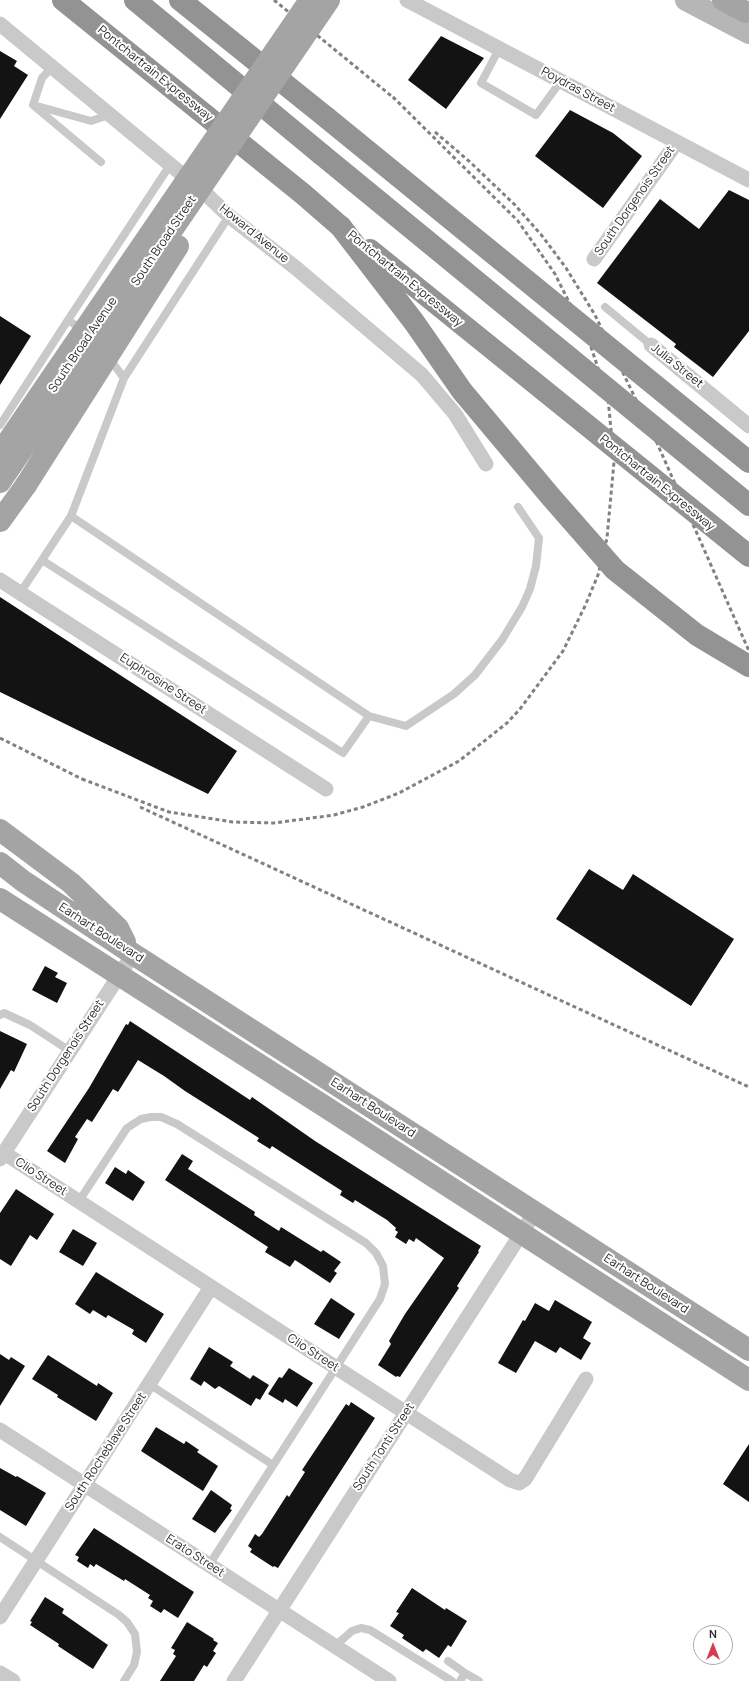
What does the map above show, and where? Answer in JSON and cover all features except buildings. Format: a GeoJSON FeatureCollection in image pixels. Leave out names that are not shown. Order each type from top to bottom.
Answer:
{"type":"FeatureCollection","features":[{"type":"Feature","properties":{"kind":"highway","name":"Pontchartrain Expressway"},"geometry":{"type":"LineString","coordinates":[[63,0],[749,556]]}},
{"type":"Feature","properties":{"kind":"highway"},"geometry":{"type":"LineString","coordinates":[[135,0],[749,505]]}},
{"type":"Feature","properties":{"kind":"highway"},"geometry":{"type":"LineString","coordinates":[[180,0],[749,462]]}},
{"type":"Feature","properties":{"kind":"highway"},"geometry":{"type":"LineString","coordinates":[[341,226],[414,322],[462,391],[551,497],[615,570],[697,635],[749,666]]}},
{"type":"Feature","properties":{"kind":"main road","name":"South Broad Street"},"geometry":{"type":"LineString","coordinates":[[0,453],[310,0]]}},
{"type":"Feature","properties":{"kind":"main road","name":"South Broad Street"},"geometry":{"type":"LineString","coordinates":[[0,482],[329,0]]}},
{"type":"Feature","properties":{"kind":"main road"},"geometry":{"type":"LineString","coordinates":[[686,0],[748,20]]}},
{"type":"Feature","properties":{"kind":"main road"},"geometry":{"type":"LineString","coordinates":[[723,0],[748,20]]}},
{"type":"Feature","properties":{"kind":"main road"},"geometry":{"type":"LineString","coordinates":[[0,521],[26,485],[199,214],[232,156],[252,113]]}},
{"type":"Feature","properties":{"kind":"main road"},"geometry":{"type":"LineString","coordinates":[[0,830],[71,883],[118,928],[130,951]]}},
{"type":"Feature","properties":{"kind":"main road","name":"Earhart Boulevard"},"geometry":{"type":"LineString","coordinates":[[0,862],[23,881],[130,951],[749,1350]]}},
{"type":"Feature","properties":{"kind":"main road","name":"Earhart Boulevard"},"geometry":{"type":"LineString","coordinates":[[0,899],[749,1380]]}},
{"type":"Feature","properties":{"kind":"main road"},"geometry":{"type":"LineString","coordinates":[[324,1106],[338,1086]]}},
{"type":"Feature","properties":{"kind":"main road"},"geometry":{"type":"LineString","coordinates":[[714,1358],[728,1337]]}},
{"type":"Feature","properties":{"kind":"street","name":"Poydras Street"},"geometry":{"type":"LineString","coordinates":[[407,0],[749,180]]}},
{"type":"Feature","properties":{"kind":"street","name":"Howard Avenue"},"geometry":{"type":"LineString","coordinates":[[0,24],[193,183],[229,216],[296,268],[422,375],[455,414],[486,464]]}},
{"type":"Feature","properties":{"kind":"street","name":"South Dorgenois Street"},"geometry":{"type":"LineString","coordinates":[[594,259],[677,142]]}},
{"type":"Feature","properties":{"kind":"street","name":"South Broad Avenue"},"geometry":{"type":"LineString","coordinates":[[0,467],[193,183]]}},
{"type":"Feature","properties":{"kind":"street","name":"Julia Street"},"geometry":{"type":"LineString","coordinates":[[651,345],[749,426]]}},
{"type":"Feature","properties":{"kind":"street","name":"Euphrosine Street"},"geometry":{"type":"LineString","coordinates":[[0,580],[326,789]]}},
{"type":"Feature","properties":{"kind":"street","name":"South Dorgenois Street"},"geometry":{"type":"LineString","coordinates":[[1,1154],[70,1051],[118,975],[130,951]]}},
{"type":"Feature","properties":{"kind":"street","name":"Clio Street"},"geometry":{"type":"LineString","coordinates":[[1,1154],[79,1202],[510,1480],[519,1483],[525,1479],[586,1379]]}},
{"type":"Feature","properties":{"kind":"street","name":"South Tonti Street"},"geometry":{"type":"LineString","coordinates":[[234,1681],[535,1212]]}},
{"type":"Feature","properties":{"kind":"street","name":"South Rocheblave Street"},"geometry":{"type":"LineString","coordinates":[[0,1617],[211,1287]]}},
{"type":"Feature","properties":{"kind":"street","name":"Erato Street"},"geometry":{"type":"LineString","coordinates":[[0,1430],[389,1681]]}},
{"type":"Feature","properties":{"kind":"street"},"geometry":{"type":"LineString","coordinates":[[0,1673],[13,1681]]}},
{"type":"Feature","properties":{"kind":"lane"},"geometry":{"type":"LineString","coordinates":[[499,49],[481,83],[536,115],[561,81]]}},
{"type":"Feature","properties":{"kind":"lane"},"geometry":{"type":"LineString","coordinates":[[33,105],[42,78],[52,66]]}},
{"type":"Feature","properties":{"kind":"lane"},"geometry":{"type":"LineString","coordinates":[[33,105],[91,121],[109,115]]}},
{"type":"Feature","properties":{"kind":"lane"},"geometry":{"type":"LineString","coordinates":[[33,105],[101,162]]}},
{"type":"Feature","properties":{"kind":"lane"},"geometry":{"type":"LineString","coordinates":[[0,425],[170,165]]}},
{"type":"Feature","properties":{"kind":"lane"},"geometry":{"type":"LineString","coordinates":[[20,593],[71,516],[124,378],[229,216]]}},
{"type":"Feature","properties":{"kind":"lane","name":"Julia Street"},"geometry":{"type":"LineString","coordinates":[[605,307],[651,345]]}},
{"type":"Feature","properties":{"kind":"lane"},"geometry":{"type":"LineString","coordinates":[[68,320],[90,335],[124,378]]}},
{"type":"Feature","properties":{"kind":"lane"},"geometry":{"type":"LineString","coordinates":[[71,516],[369,716],[406,726],[454,694],[475,675],[502,640],[527,596],[536,566],[539,538],[518,507]]}},
{"type":"Feature","properties":{"kind":"lane"},"geometry":{"type":"LineString","coordinates":[[42,560],[343,753],[369,716]]}},
{"type":"Feature","properties":{"kind":"lane"},"geometry":{"type":"LineString","coordinates":[[0,1015],[4,1013],[30,1025],[70,1051]]}},
{"type":"Feature","properties":{"kind":"lane"},"geometry":{"type":"LineString","coordinates":[[79,1202],[127,1128],[141,1119],[161,1117],[177,1124],[366,1243],[376,1253],[383,1266],[385,1277],[383,1292],[380,1299],[209,1565]]}},
{"type":"Feature","properties":{"kind":"lane"},"geometry":{"type":"LineString","coordinates":[[149,1384],[273,1465]]}},
{"type":"Feature","properties":{"kind":"lane"},"geometry":{"type":"LineString","coordinates":[[0,1537],[119,1614],[131,1628],[136,1637],[137,1652],[134,1665],[124,1681]]}},
{"type":"Feature","properties":{"kind":"lane"},"geometry":{"type":"LineString","coordinates":[[334,1646],[352,1631],[362,1628],[370,1630],[452,1681]]}},
{"type":"Feature","properties":{"kind":"lane"},"geometry":{"type":"LineString","coordinates":[[448,1661],[479,1681]]}},
{"type":"Feature","properties":{"kind":"lane"},"geometry":{"type":"LineString","coordinates":[[460,1681],[465,1672]]}},
{"type":"Feature","properties":{"kind":"railway"},"geometry":{"type":"LineString","coordinates":[[274,0],[395,99]]}},
{"type":"Feature","properties":{"kind":"railway"},"geometry":{"type":"LineString","coordinates":[[82,779],[169,812],[233,822],[274,823],[334,815],[363,807],[399,793],[459,761],[507,723],[520,709],[563,651],[585,606],[598,575],[607,538],[614,462],[608,398],[590,344],[555,274],[518,221],[392,96]]}},
{"type":"Feature","properties":{"kind":"railway"},"geometry":{"type":"LineString","coordinates":[[435,132],[470,162],[515,205],[543,237],[566,268],[595,315],[657,443],[749,651]]}},
{"type":"Feature","properties":{"kind":"railway"},"geometry":{"type":"LineString","coordinates":[[0,738],[86,781]]}},
{"type":"Feature","properties":{"kind":"railway"},"geometry":{"type":"LineString","coordinates":[[140,807],[749,1087]]}}]}
